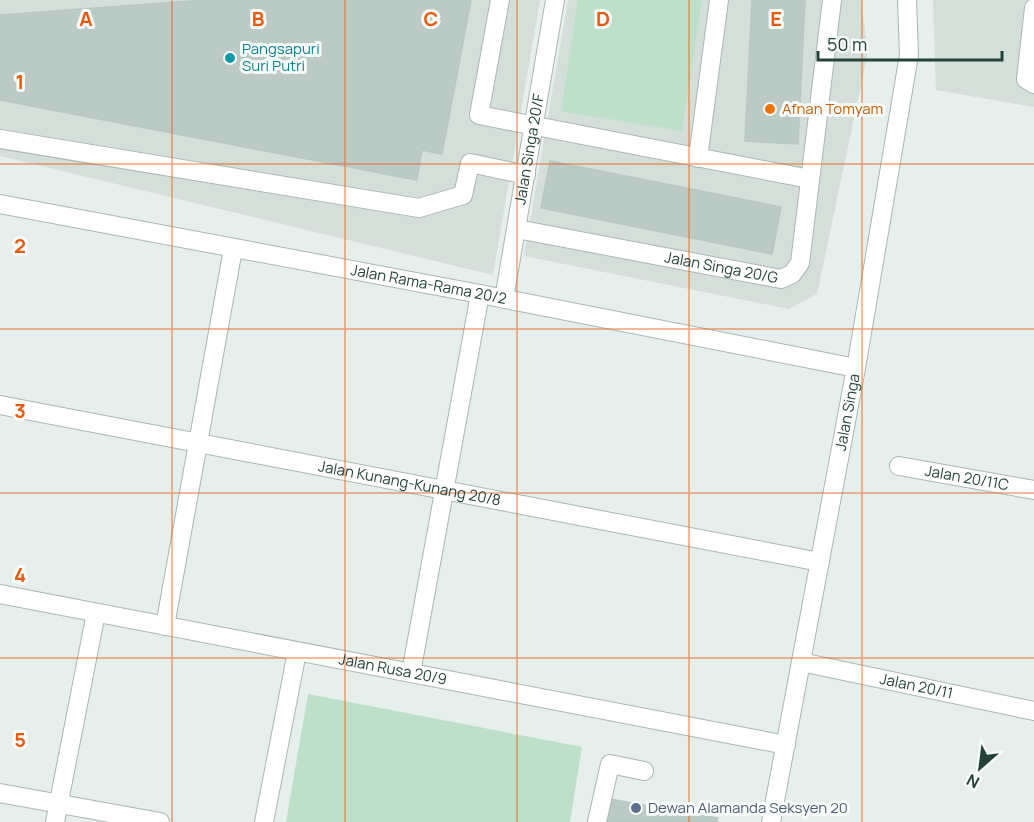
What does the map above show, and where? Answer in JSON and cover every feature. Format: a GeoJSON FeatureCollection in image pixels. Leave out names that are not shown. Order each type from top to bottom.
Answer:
{"type":"FeatureCollection","features":[{"type":"Feature","properties":{"kind":"street"},"geometry":{"type":"LineString","coordinates":[[500,0],[478,115],[810,179]]}},
{"type":"Feature","properties":{"kind":"street","name":"Jalan Singa 20/F"},"geometry":{"type":"LineString","coordinates":[[504,299],[555,0]]}},
{"type":"Feature","properties":{"kind":"street"},"geometry":{"type":"LineString","coordinates":[[698,158],[719,0]]}},
{"type":"Feature","properties":{"kind":"street","name":"Jalan Singa 20/G"},"geometry":{"type":"LineString","coordinates":[[517,229],[781,279],[792,274],[800,263],[832,0]]}},
{"type":"Feature","properties":{"kind":"street","name":"Jalan Singa"},"geometry":{"type":"LineString","coordinates":[[771,822],[856,368],[909,55],[907,0]]}},
{"type":"Feature","properties":{"kind":"street"},"geometry":{"type":"LineString","coordinates":[[1034,9],[1026,79],[1034,84]]}},
{"type":"Feature","properties":{"kind":"street"},"geometry":{"type":"LineString","coordinates":[[0,139],[419,208],[464,195],[470,163],[526,175]]}},
{"type":"Feature","properties":{"kind":"street","name":"Jalan Rama-Rama 20/2"},"geometry":{"type":"LineString","coordinates":[[0,204],[480,294],[856,368]]}},
{"type":"Feature","properties":{"kind":"street"},"geometry":{"type":"LineString","coordinates":[[165,626],[233,249]]}},
{"type":"Feature","properties":{"kind":"street"},"geometry":{"type":"LineString","coordinates":[[411,673],[480,294]]}},
{"type":"Feature","properties":{"kind":"street","name":"Jalan Kunang-Kunang 20/8"},"geometry":{"type":"LineString","coordinates":[[0,405],[820,562]]}},
{"type":"Feature","properties":{"kind":"street","name":"Jalan 20/11C"},"geometry":{"type":"LineString","coordinates":[[899,466],[1034,490]]}},
{"type":"Feature","properties":{"kind":"street","name":"Jalan Rusa 20/9"},"geometry":{"type":"LineString","coordinates":[[0,594],[786,745]]}},
{"type":"Feature","properties":{"kind":"street"},"geometry":{"type":"LineString","coordinates":[[55,822],[96,613]]}},
{"type":"Feature","properties":{"kind":"street"},"geometry":{"type":"LineString","coordinates":[[264,822],[297,652]]}},
{"type":"Feature","properties":{"kind":"street","name":"Jalan 20/11"},"geometry":{"type":"LineString","coordinates":[[801,662],[1034,711]]}},
{"type":"Feature","properties":{"kind":"street"},"geometry":{"type":"LineString","coordinates":[[597,822],[610,764],[644,771]]}},
{"type":"Feature","properties":{"kind":"street"},"geometry":{"type":"LineString","coordinates":[[0,793],[160,822]]}},
{"type":"Feature","properties":{"kind":"shaded area"},"geometry":{"type":"Polygon","coordinates":[[[0,0],[540,0],[493,275],[0,156],[0,0]]]}},
{"type":"Feature","properties":{"kind":"shaded area"},"geometry":{"type":"Polygon","coordinates":[[[568,0],[861,0],[868,52],[817,294],[789,309],[524,256],[568,0]]]}},
{"type":"Feature","properties":{"kind":"shaded area"},"geometry":{"type":"Polygon","coordinates":[[[933,0],[1034,0],[1034,107],[936,90],[933,0]]]}},
{"type":"Feature","properties":{"kind":"green space"},"geometry":{"type":"Polygon","coordinates":[[[578,0],[702,0],[682,131],[561,111],[578,0]]]}},
{"type":"Feature","properties":{"kind":"green space"},"geometry":{"type":"Polygon","coordinates":[[[308,694],[582,747],[570,822],[286,822],[308,694]]]}},
{"type":"Feature","properties":{"kind":"building","name":"Pangsapuri Suri Putri"},"geometry":{"type":"Polygon","coordinates":[[[204,0],[471,0],[442,154],[422,150],[417,180],[0,100],[0,15],[204,0]]]}},
{"type":"Feature","properties":{"kind":"building"},"geometry":{"type":"Polygon","coordinates":[[[752,0],[805,0],[798,144],[745,141],[752,0]]]}},
{"type":"Feature","properties":{"kind":"building"},"geometry":{"type":"Polygon","coordinates":[[[550,161],[781,207],[772,254],[541,208],[550,161]]]}},
{"type":"Feature","properties":{"kind":"building","name":"Dewan Alamanda Seksyen 20"},"geometry":{"type":"Polygon","coordinates":[[[610,799],[718,818],[717,822],[606,822],[610,799]]]}},
{"type":"Feature","properties":{"kind":"place","name":"Pangsapuri Suri Putri"},"geometry":{"type":"Point","coordinates":[230,58]}},
{"type":"Feature","properties":{"kind":"place","name":"Afnan Tomyam"},"geometry":{"type":"Point","coordinates":[770,109]}},
{"type":"Feature","properties":{"kind":"place","name":"Dewan Alamanda Seksyen 20"},"geometry":{"type":"Point","coordinates":[636,808]}}]}
